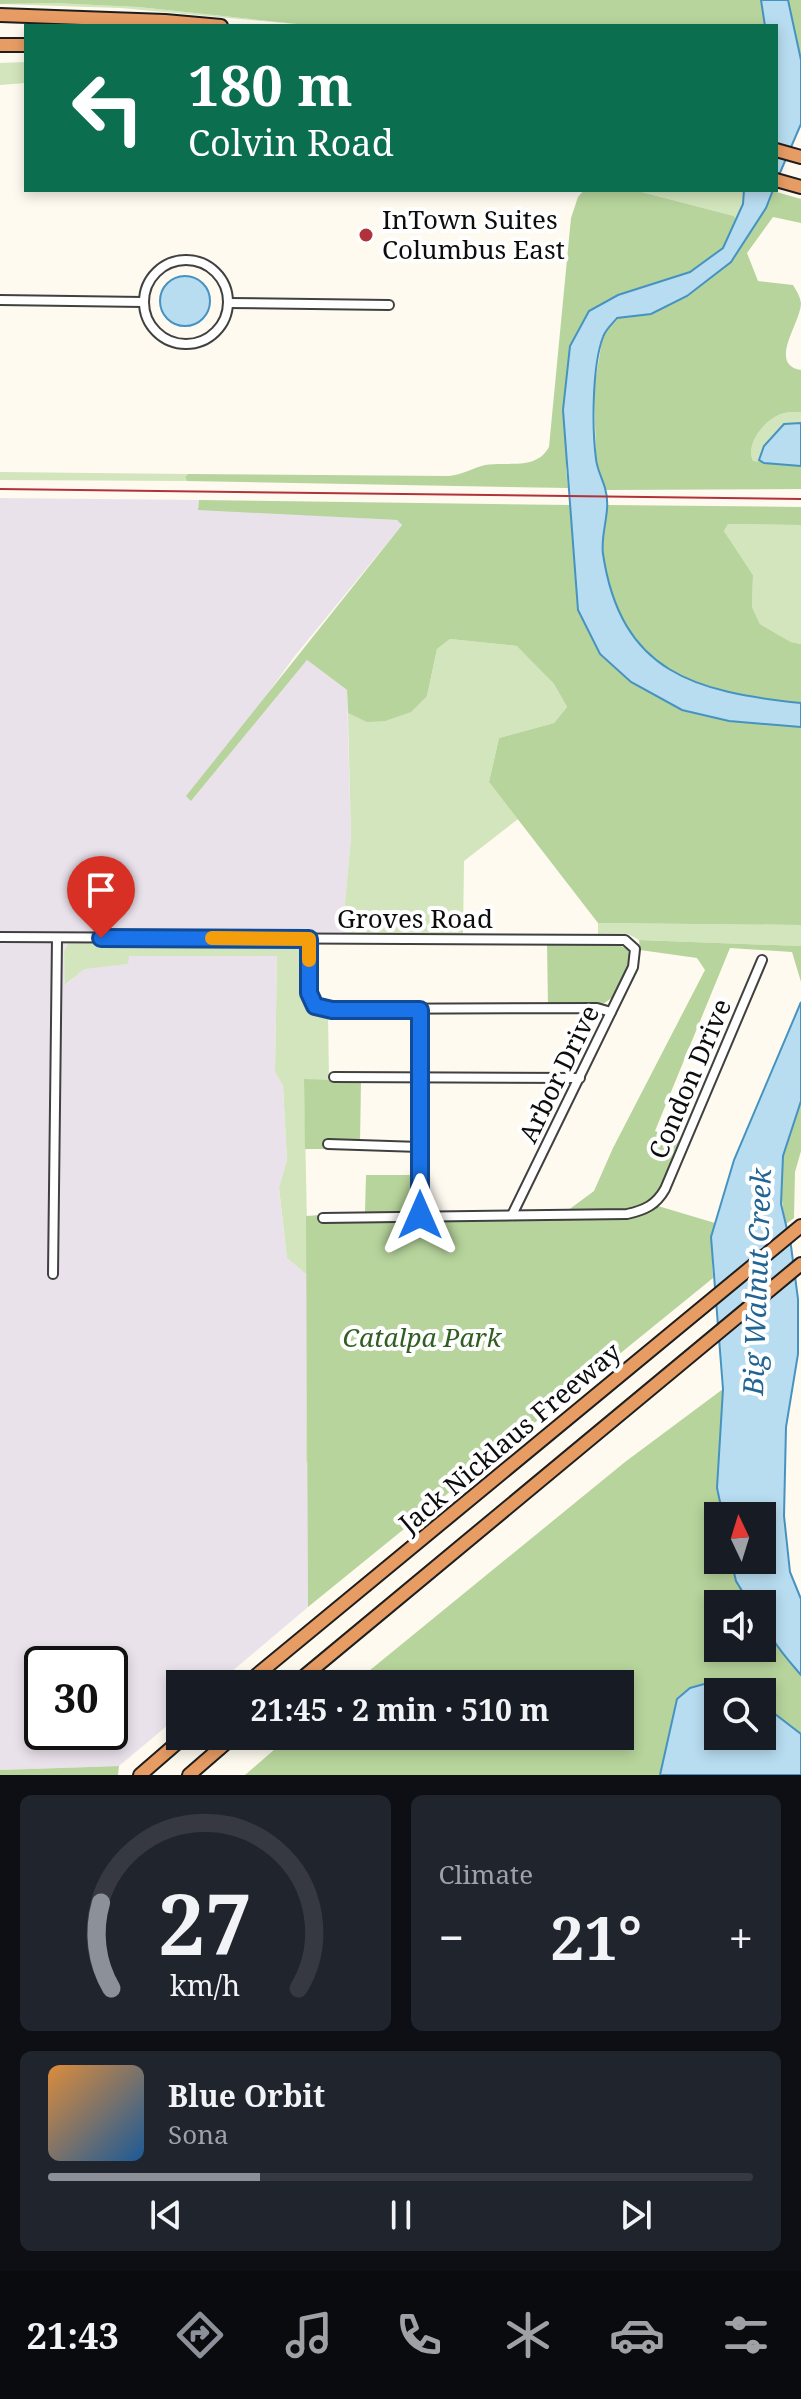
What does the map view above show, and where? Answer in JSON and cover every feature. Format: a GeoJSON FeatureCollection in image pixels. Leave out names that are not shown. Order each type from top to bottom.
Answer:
{"type":"FeatureCollection","features":[{"type":"Feature","properties":{"kind":"highway"},"geometry":{"type":"LineString","coordinates":[[0,15],[199,24]]}},
{"type":"Feature","properties":{"kind":"highway"},"geometry":{"type":"LineString","coordinates":[[0,46],[20,45]]}},
{"type":"Feature","properties":{"kind":"highway"},"geometry":{"type":"LineString","coordinates":[[778,151],[801,157]]}},
{"type":"Feature","properties":{"kind":"highway"},"geometry":{"type":"LineString","coordinates":[[778,181],[801,187]]}},
{"type":"Feature","properties":{"kind":"highway","name":"Jack Nicklaus Freeway"},"geometry":{"type":"LineString","coordinates":[[263,1670],[801,1226]]}},
{"type":"Feature","properties":{"kind":"highway","name":"Jack Nicklaus Freeway"},"geometry":{"type":"LineString","coordinates":[[312,1670],[801,1264]]}},
{"type":"Feature","properties":{"kind":"highway"},"geometry":{"type":"LineString","coordinates":[[140,1775],[169,1750]]}},
{"type":"Feature","properties":{"kind":"highway"},"geometry":{"type":"LineString","coordinates":[[189,1775],[218,1750]]}},
{"type":"Feature","properties":{"kind":"street"},"geometry":{"type":"LineString","coordinates":[[186,260],[211,268],[221,278],[228,303],[224,322],[215,333],[204,341],[190,345],[164,339],[152,329],[145,316],[143,302],[151,277],[161,267],[186,260]]}},
{"type":"Feature","properties":{"kind":"street"},"geometry":{"type":"LineString","coordinates":[[0,300],[143,302]]}},
{"type":"Feature","properties":{"kind":"street"},"geometry":{"type":"LineString","coordinates":[[228,303],[389,305]]}},
{"type":"Feature","properties":{"kind":"street","name":"Groves Road"},"geometry":{"type":"LineString","coordinates":[[0,937],[620,938],[635,949]]}},
{"type":"Feature","properties":{"kind":"street"},"geometry":{"type":"LineString","coordinates":[[53,1274],[57,938]]}},
{"type":"Feature","properties":{"kind":"street"},"geometry":{"type":"LineString","coordinates":[[309,939],[309,993],[315,1006],[322,1009],[597,1008],[611,1012]]}},
{"type":"Feature","properties":{"kind":"street","name":"Arbor Drive"},"geometry":{"type":"LineString","coordinates":[[512,1215],[633,967],[635,949]]}},
{"type":"Feature","properties":{"kind":"street","name":"Condon Drive"},"geometry":{"type":"LineString","coordinates":[[512,1215],[627,1214],[647,1209],[658,1200],[762,960]]}},
{"type":"Feature","properties":{"kind":"street"},"geometry":{"type":"LineString","coordinates":[[420,1010],[420,1215]]}},
{"type":"Feature","properties":{"kind":"street"},"geometry":{"type":"LineString","coordinates":[[334,1077],[580,1078]]}},
{"type":"Feature","properties":{"kind":"street"},"geometry":{"type":"LineString","coordinates":[[328,1144],[420,1147]]}},
{"type":"Feature","properties":{"kind":"street"},"geometry":{"type":"LineString","coordinates":[[323,1218],[512,1215]]}},
{"type":"Feature","properties":{"kind":"shaded area"},"geometry":{"type":"Polygon","coordinates":[[[0,498],[199,500],[198,509],[397,520],[402,525],[294,657],[191,801],[307,660],[347,690],[351,838],[342,935],[294,943],[64,952],[66,985],[84,968],[127,964],[128,956],[277,956],[275,1072],[283,1086],[287,1160],[279,1189],[287,1258],[307,1275],[308,1607],[234,1670],[166,1670],[166,1727],[119,1766],[0,1770],[0,498]]]}},
{"type":"Feature","properties":{"kind":"green space"},"geometry":{"type":"Polygon","coordinates":[[[0,0],[761,0],[765,24],[297,24],[138,7],[0,4],[0,0]]]}},
{"type":"Feature","properties":{"kind":"green space"},"geometry":{"type":"Polygon","coordinates":[[[788,0],[801,0],[801,60],[788,8],[788,0]]]}},
{"type":"Feature","properties":{"kind":"green space"},"geometry":{"type":"Polygon","coordinates":[[[0,4],[138,7],[297,24],[121,8],[0,4]]]}},
{"type":"Feature","properties":{"kind":"green space"},"geometry":{"type":"Polygon","coordinates":[[[24,62],[24,83],[0,85],[0,63],[24,62]]]}},
{"type":"Feature","properties":{"kind":"green space"},"geometry":{"type":"Polygon","coordinates":[[[582,192],[642,192],[734,216],[736,220],[723,248],[690,272],[618,295],[589,311],[566,469],[568,488],[187,481],[185,477],[188,474],[449,476],[485,465],[520,464],[537,459],[549,447],[571,218],[582,192]]]}},
{"type":"Feature","properties":{"kind":"green space"},"geometry":{"type":"Polygon","coordinates":[[[642,192],[744,192],[743,204],[736,220],[734,216],[642,192]]]}},
{"type":"Feature","properties":{"kind":"green space"},"geometry":{"type":"Polygon","coordinates":[[[773,192],[801,199],[801,223],[773,217],[747,253],[758,281],[793,285],[800,298],[800,311],[786,351],[791,366],[801,370],[801,412],[788,412],[769,421],[754,440],[751,454],[753,461],[801,466],[801,489],[606,490],[596,461],[594,388],[603,335],[617,318],[651,314],[731,262],[766,208],[773,192]]]}},
{"type":"Feature","properties":{"kind":"green space"},"geometry":{"type":"Polygon","coordinates":[[[801,412],[801,423],[784,424],[760,459],[764,463],[753,461],[754,440],[763,427],[781,414],[801,412]]]}},
{"type":"Feature","properties":{"kind":"green space"},"geometry":{"type":"Polygon","coordinates":[[[0,472],[188,474],[185,477],[187,481],[0,480],[0,472]]]}},
{"type":"Feature","properties":{"kind":"green space"},"geometry":{"type":"Polygon","coordinates":[[[199,500],[571,505],[578,610],[601,654],[631,682],[682,710],[729,721],[801,727],[801,925],[598,923],[489,782],[499,738],[554,723],[567,707],[554,684],[517,646],[450,639],[437,649],[427,696],[411,712],[385,721],[367,722],[348,713],[347,690],[307,660],[191,801],[186,796],[402,525],[397,520],[198,510],[199,500]]]}},
{"type":"Feature","properties":{"kind":"green space"},"geometry":{"type":"Polygon","coordinates":[[[608,505],[801,507],[801,525],[728,524],[724,531],[753,575],[752,607],[760,624],[791,642],[801,644],[801,703],[746,696],[696,683],[653,657],[619,612],[607,581],[602,547],[608,505]]]}},
{"type":"Feature","properties":{"kind":"green space"},"geometry":{"type":"Polygon","coordinates":[[[728,524],[801,525],[801,644],[791,642],[760,624],[752,607],[753,575],[724,531],[728,524]]]}},
{"type":"Feature","properties":{"kind":"green space"},"geometry":{"type":"Polygon","coordinates":[[[450,639],[518,646],[554,684],[567,707],[554,723],[499,738],[489,782],[518,819],[464,861],[463,935],[342,935],[351,838],[348,713],[381,720],[398,714],[427,696],[437,649],[450,639]]]}},
{"type":"Feature","properties":{"kind":"green space"},"geometry":{"type":"Polygon","coordinates":[[[598,923],[801,925],[801,946],[639,940],[628,934],[598,934],[598,923]]]}},
{"type":"Feature","properties":{"kind":"green space","name":"Catalpa Park"},"geometry":{"type":"Polygon","coordinates":[[[639,940],[801,946],[801,982],[792,952],[730,948],[655,1131],[681,1141],[658,1206],[715,1223],[711,1237],[713,1278],[308,1607],[306,1216],[365,1212],[366,1175],[417,1175],[418,1213],[567,1211],[594,1191],[705,970],[697,958],[640,950],[639,940]]]}},
{"type":"Feature","properties":{"kind":"green space","name":"Catalpa Park"},"geometry":{"type":"Polygon","coordinates":[[[286,941],[297,947],[302,956],[307,1000],[314,1008],[328,1013],[329,1079],[304,1079],[307,1224],[709,1221],[701,1238],[306,1463],[307,1275],[287,1258],[279,1188],[287,1160],[283,1086],[275,1072],[277,956],[129,956],[128,964],[84,969],[65,985],[64,952],[69,942],[286,941]]]}},
{"type":"Feature","properties":{"kind":"green space"},"geometry":{"type":"Polygon","coordinates":[[[547,943],[616,943],[628,950],[630,960],[613,997],[603,1004],[548,1006],[547,943]]]}},
{"type":"Feature","properties":{"kind":"green space"},"geometry":{"type":"Polygon","coordinates":[[[304,1079],[361,1080],[360,1143],[328,1143],[328,1149],[305,1149],[304,1079]]]}},
{"type":"Feature","properties":{"kind":"green space"},"geometry":{"type":"Polygon","coordinates":[[[801,1101],[801,1151],[795,1172],[794,1218],[786,1224],[782,1193],[783,1161],[801,1101]]]}},
{"type":"Feature","properties":{"kind":"green space"},"geometry":{"type":"Polygon","coordinates":[[[723,1389],[717,1488],[720,1502],[704,1502],[704,1574],[734,1574],[741,1590],[704,1590],[704,1662],[776,1662],[776,1643],[801,1675],[801,1775],[245,1775],[274,1750],[634,1750],[634,1670],[370,1670],[625,1462],[723,1389]]]}},
{"type":"Feature","properties":{"kind":"green space"},"geometry":{"type":"Polygon","coordinates":[[[119,1766],[118,1775],[0,1775],[0,1770],[119,1766]]]}},
{"type":"Feature","properties":{"kind":"water"},"geometry":{"type":"Polygon","coordinates":[[[761,0],[788,0],[801,60],[801,124],[778,177],[778,24],[765,24],[761,0]]]}},
{"type":"Feature","properties":{"kind":"water"},"geometry":{"type":"Polygon","coordinates":[[[744,192],[772,192],[766,208],[731,262],[687,296],[651,314],[617,318],[604,334],[595,380],[594,414],[597,463],[607,497],[603,554],[612,594],[627,626],[646,651],[669,669],[697,682],[728,692],[801,703],[801,727],[729,721],[682,710],[631,682],[600,654],[578,610],[563,410],[570,346],[589,311],[618,295],[690,272],[723,248],[743,204],[744,192]]]}},
{"type":"Feature","properties":{"kind":"water"},"geometry":{"type":"Polygon","coordinates":[[[185,276],[203,283],[210,301],[203,319],[185,326],[167,319],[160,301],[167,283],[185,276]]]}},
{"type":"Feature","properties":{"kind":"water"},"geometry":{"type":"Polygon","coordinates":[[[801,423],[801,466],[759,460],[764,446],[784,424],[801,423]]]}},
{"type":"Feature","properties":{"kind":"water","name":"Big Walnut Creek"},"geometry":{"type":"Polygon","coordinates":[[[801,1002],[801,1101],[783,1156],[781,1204],[791,1246],[798,1299],[798,1354],[786,1427],[784,1516],[790,1572],[801,1599],[801,1675],[776,1643],[776,1590],[741,1590],[734,1574],[776,1574],[776,1502],[720,1502],[717,1488],[723,1389],[711,1237],[734,1160],[801,1002]]]}},
{"type":"Feature","properties":{"kind":"water"},"geometry":{"type":"Polygon","coordinates":[[[704,1684],[704,1750],[776,1750],[776,1715],[801,1734],[801,1775],[660,1775],[677,1699],[690,1688],[704,1684]]]}},
{"type":"Feature","properties":{"kind":"railway"},"geometry":{"type":"LineString","coordinates":[[0,489],[801,499]]}},
{"type":"Feature","properties":{"kind":"slow traffic"},"geometry":{"type":"LineString","coordinates":[[212,938],[309,939],[309,960]]}},
{"type":"Feature","properties":{"kind":"place","name":"InTown Suites Columbus East"},"geometry":{"type":"Point","coordinates":[366,235]}},
{"type":"Feature","properties":{"kind":"route"},"geometry":{"type":"LineString","coordinates":[[101,938],[309,939],[309,993],[315,1006],[332,1010],[420,1010],[420,1215]]}}]}
